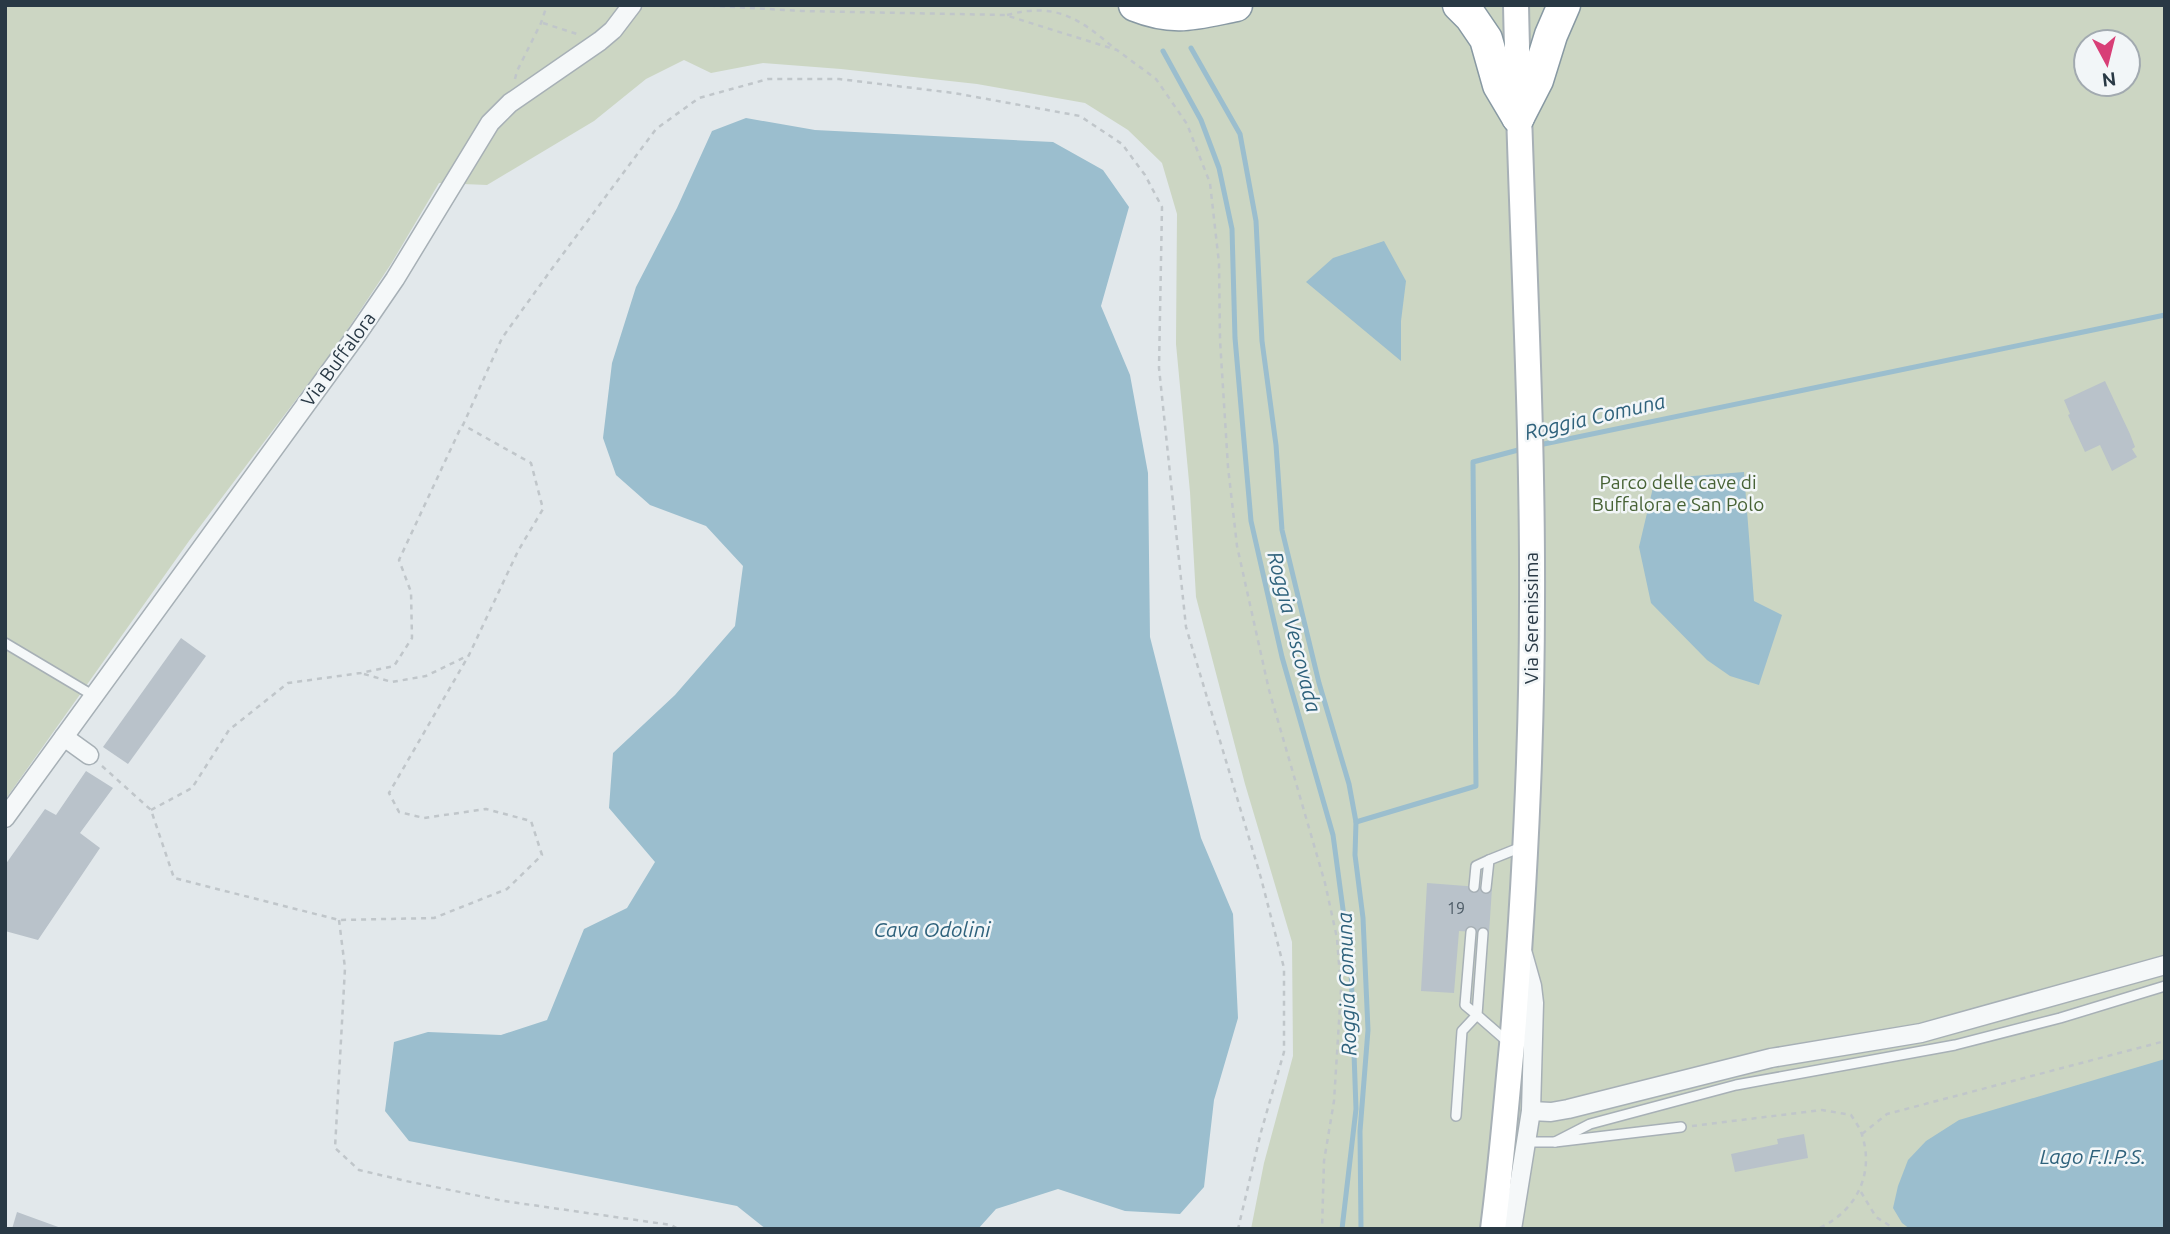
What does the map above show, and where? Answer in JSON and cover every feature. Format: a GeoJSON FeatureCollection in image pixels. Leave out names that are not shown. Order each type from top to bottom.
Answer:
{"type":"FeatureCollection","features":[{"type":"Feature","properties":{"kind":"highway"},"geometry":{"type":"LineString","coordinates":[[1135,5],[1156,14],[1183,15],[1236,5]]}},
{"type":"Feature","properties":{"kind":"highway"},"geometry":{"type":"LineString","coordinates":[[1459,5],[1486,39],[1499,85],[1518,117]]}},
{"type":"Feature","properties":{"kind":"highway"},"geometry":{"type":"LineString","coordinates":[[1518,117],[1537,80],[1550,35],[1564,5]]}},
{"type":"Feature","properties":{"kind":"main road","name":"Via Serenissima"},"geometry":{"type":"LineString","coordinates":[[1493,1229],[1521,948],[1531,728],[1530,457],[1516,5]]}},
{"type":"Feature","properties":{"kind":"street","name":"Via Buffalora"},"geometry":{"type":"LineString","coordinates":[[5,818],[358,333],[395,279],[490,122],[510,103],[600,41],[613,30],[632,5]]}},
{"type":"Feature","properties":{"kind":"street"},"geometry":{"type":"LineString","coordinates":[[64,737],[89,755]]}},
{"type":"Feature","properties":{"kind":"street"},"geometry":{"type":"LineString","coordinates":[[1511,1229],[1531,1111],[1534,1003],[1521,948]]}},
{"type":"Feature","properties":{"kind":"street"},"geometry":{"type":"LineString","coordinates":[[1531,1111],[1568,1109],[1771,1058],[1921,1033],[2165,965]]}},
{"type":"Feature","properties":{"kind":"lane"},"geometry":{"type":"LineString","coordinates":[[5,643],[94,696]]}},
{"type":"Feature","properties":{"kind":"lane"},"geometry":{"type":"LineString","coordinates":[[1474,887],[1476,866],[1525,846]]}},
{"type":"Feature","properties":{"kind":"lane"},"geometry":{"type":"LineString","coordinates":[[1486,888],[1489,860]]}},
{"type":"Feature","properties":{"kind":"lane"},"geometry":{"type":"LineString","coordinates":[[1471,932],[1465,1005],[1512,1045]]}},
{"type":"Feature","properties":{"kind":"lane"},"geometry":{"type":"LineString","coordinates":[[1456,1116],[1462,1031],[1477,1015],[1483,933]]}},
{"type":"Feature","properties":{"kind":"lane"},"geometry":{"type":"LineString","coordinates":[[1555,1142],[1590,1124],[1736,1085],[1955,1045],[2060,1018],[2165,986]]}},
{"type":"Feature","properties":{"kind":"lane"},"geometry":{"type":"LineString","coordinates":[[1527,1142],[1555,1142],[1682,1128]]}},
{"type":"Feature","properties":{"kind":"path"},"geometry":{"type":"LineString","coordinates":[[510,103],[517,71],[547,5]]}},
{"type":"Feature","properties":{"kind":"path"},"geometry":{"type":"LineString","coordinates":[[700,5],[802,11],[1005,15],[1023,11],[1057,11],[1090,27],[1156,79],[1187,124],[1210,183],[1219,263],[1220,340],[1228,467],[1237,546],[1269,690],[1325,883],[1337,938],[1341,990],[1334,1101],[1324,1161],[1322,1229]]}},
{"type":"Feature","properties":{"kind":"path"},"geometry":{"type":"LineString","coordinates":[[1005,15],[1117,50]]}},
{"type":"Feature","properties":{"kind":"path"},"geometry":{"type":"LineString","coordinates":[[541,23],[600,41]]}},
{"type":"Feature","properties":{"kind":"path"},"geometry":{"type":"LineString","coordinates":[[151,810],[192,788],[229,730],[288,683],[394,666],[412,638],[411,592],[399,561],[502,338],[656,129],[699,98],[768,79],[839,79],[954,93],[1080,116],[1122,144],[1145,175],[1161,207],[1159,368],[1186,627],[1261,878],[1284,968],[1284,1052],[1261,1132],[1238,1229]]}},
{"type":"Feature","properties":{"kind":"path"},"geometry":{"type":"LineString","coordinates":[[89,755],[151,810],[174,878],[339,920],[434,918],[507,890],[542,855],[531,821],[486,808],[424,818],[399,812],[389,793],[469,654],[518,551],[543,509],[531,463],[463,425]]}},
{"type":"Feature","properties":{"kind":"path"},"geometry":{"type":"LineString","coordinates":[[361,673],[392,682],[426,676],[469,654]]}},
{"type":"Feature","properties":{"kind":"path"},"geometry":{"type":"LineString","coordinates":[[339,920],[345,968],[335,1148],[359,1170],[504,1201],[671,1225],[678,1229]]}},
{"type":"Feature","properties":{"kind":"path"},"geometry":{"type":"LineString","coordinates":[[1862,1134],[1887,1114],[2165,1041]]}},
{"type":"Feature","properties":{"kind":"path"},"geometry":{"type":"LineString","coordinates":[[1682,1128],[1822,1110],[1851,1115],[1862,1134],[1866,1160],[1861,1192],[1830,1223],[1816,1229]]}},
{"type":"Feature","properties":{"kind":"path"},"geometry":{"type":"LineString","coordinates":[[1861,1192],[1876,1217],[1895,1229]]}},
{"type":"Feature","properties":{"kind":"green space","name":"Parco delle cave di Buffalora e San Polo"},"geometry":{"type":"Polygon","coordinates":[[[5,5],[2165,5],[2165,1229],[1251,1229],[1264,1163],[1293,1056],[1292,942],[1245,784],[1196,597],[1190,492],[1176,344],[1177,214],[1162,163],[1128,130],[1085,103],[977,84],[841,69],[763,63],[711,73],[684,60],[646,79],[594,121],[487,185],[439,183],[391,264],[336,347],[189,541],[5,800],[5,5]]]}},
{"type":"Feature","properties":{"kind":"water","name":"Cava Odolini"},"geometry":{"type":"Polygon","coordinates":[[[746,118],[815,130],[1053,142],[1103,170],[1129,207],[1101,306],[1130,375],[1148,473],[1150,637],[1201,838],[1233,914],[1238,1018],[1214,1100],[1204,1187],[1180,1214],[1125,1211],[1058,1189],[996,1209],[978,1229],[766,1229],[737,1206],[409,1141],[385,1111],[394,1042],[428,1032],[501,1035],[547,1020],[584,929],[627,908],[655,862],[609,808],[613,753],[675,695],[735,626],[743,566],[706,526],[650,505],[616,475],[603,438],[612,363],[636,287],[677,208],[712,131],[746,118]]]}},
{"type":"Feature","properties":{"kind":"water"},"geometry":{"type":"Polygon","coordinates":[[[1384,241],[1406,281],[1401,321],[1401,361],[1306,282],[1333,258],[1384,241]]]}},
{"type":"Feature","properties":{"kind":"water"},"geometry":{"type":"Polygon","coordinates":[[[1744,472],[1754,601],[1782,615],[1759,685],[1730,676],[1707,660],[1651,603],[1639,547],[1655,479],[1744,472]]]}},
{"type":"Feature","properties":{"kind":"water","name":"Lago F.I.P.S."},"geometry":{"type":"Polygon","coordinates":[[[2165,1059],[2165,1229],[1910,1229],[1902,1223],[1893,1208],[1908,1160],[1926,1141],[1959,1120],[2165,1059]]]}},
{"type":"Feature","properties":{"kind":"building"},"geometry":{"type":"Polygon","coordinates":[[[2105,381],[2130,434],[2135,447],[2132,449],[2137,457],[2112,471],[2100,445],[2085,452],[2064,400],[2105,381]]]}},
{"type":"Feature","properties":{"kind":"building"},"geometry":{"type":"Polygon","coordinates":[[[181,638],[206,656],[128,764],[103,747],[181,638]]]}},
{"type":"Feature","properties":{"kind":"building"},"geometry":{"type":"Polygon","coordinates":[[[86,771],[113,788],[80,833],[100,848],[38,940],[5,931],[5,865],[45,809],[56,815],[86,771]]]}},
{"type":"Feature","properties":{"kind":"building"},"geometry":{"type":"Polygon","coordinates":[[[1427,883],[1492,888],[1489,933],[1459,931],[1454,993],[1421,991],[1427,883]]]}},
{"type":"Feature","properties":{"kind":"building"},"geometry":{"type":"Polygon","coordinates":[[[1804,1134],[1808,1158],[1735,1172],[1731,1154],[1778,1144],[1777,1139],[1804,1134]]]}},
{"type":"Feature","properties":{"kind":"building"},"geometry":{"type":"Polygon","coordinates":[[[17,1212],[61,1228],[61,1229],[12,1229],[17,1212]]]}},
{"type":"Feature","properties":{"kind":"waterway","name":"Roggia Comuna"},"geometry":{"type":"LineString","coordinates":[[1191,48],[1240,134],[1256,221],[1262,341],[1276,445],[1282,530],[1319,683],[1349,784],[1356,822],[1355,855],[1363,918],[1368,1030],[1360,1131],[1361,1229]]}},
{"type":"Feature","properties":{"kind":"waterway","name":"Roggia Vescovada"},"geometry":{"type":"LineString","coordinates":[[1163,51],[1201,120],[1219,168],[1232,229],[1235,338],[1251,521],[1282,657],[1333,835],[1351,969],[1356,1109],[1342,1229]]}},
{"type":"Feature","properties":{"kind":"waterway","name":"Roggia Comuna"},"geometry":{"type":"LineString","coordinates":[[1539,445],[2165,315]]}},
{"type":"Feature","properties":{"kind":"waterway","name":"Roggia Comuna"},"geometry":{"type":"LineString","coordinates":[[1356,822],[1476,786],[1473,462],[1522,449]]}}]}
